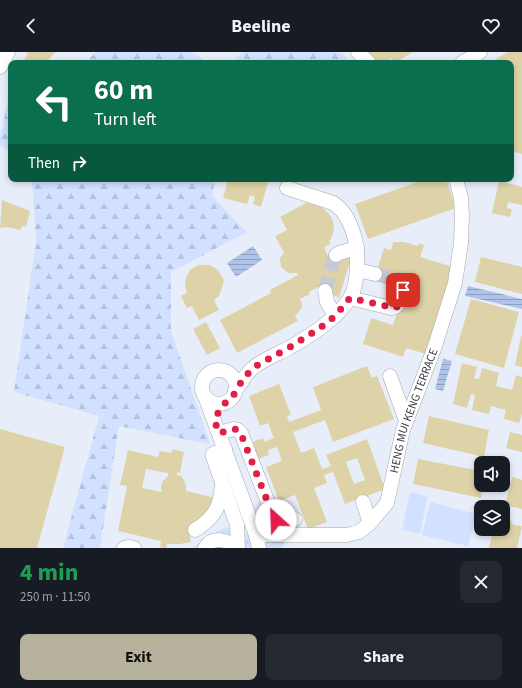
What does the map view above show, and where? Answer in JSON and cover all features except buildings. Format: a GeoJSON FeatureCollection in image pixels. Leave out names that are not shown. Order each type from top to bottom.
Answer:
{"type":"FeatureCollection","features":[{"type":"Feature","properties":{"kind":"street"},"geometry":{"type":"LineString","coordinates":[[0,67],[8,52]]}},
{"type":"Feature","properties":{"kind":"street"},"geometry":{"type":"LineString","coordinates":[[358,52],[366,60]]}},
{"type":"Feature","properties":{"kind":"street"},"geometry":{"type":"LineString","coordinates":[[467,60],[480,52]]}},
{"type":"Feature","properties":{"kind":"street","name":"HENG MUI KENG TERRACE"},"geometry":{"type":"LineString","coordinates":[[254,367],[226,372],[217,370],[209,373],[204,380],[202,388],[258,541],[347,535],[360,532],[387,503],[406,421],[434,350],[455,283],[461,243],[462,216],[461,198],[457,182]]}},
{"type":"Feature","properties":{"kind":"street","name":"HENG MUI KENG TERRACE"},"geometry":{"type":"LineString","coordinates":[[217,428],[218,413],[226,402],[233,396],[243,379],[254,367],[290,347],[320,328],[335,316],[350,298],[355,286],[357,248],[349,221],[338,206],[333,203],[287,188]]}},
{"type":"Feature","properties":{"kind":"street"},"geometry":{"type":"LineString","coordinates":[[336,255],[357,248]]}},
{"type":"Feature","properties":{"kind":"street"},"geometry":{"type":"LineString","coordinates":[[357,270],[375,274]]}},
{"type":"Feature","properties":{"kind":"street"},"geometry":{"type":"LineString","coordinates":[[350,298],[395,308],[398,306],[403,290]]}},
{"type":"Feature","properties":{"kind":"street"},"geometry":{"type":"LineString","coordinates":[[325,291],[327,302],[335,316]]}},
{"type":"Feature","properties":{"kind":"street"},"geometry":{"type":"LineString","coordinates":[[226,372],[232,376],[235,383],[235,391]]}},
{"type":"Feature","properties":{"kind":"street"},"geometry":{"type":"LineString","coordinates":[[390,376],[406,421]]}},
{"type":"Feature","properties":{"kind":"street"},"geometry":{"type":"LineString","coordinates":[[205,396],[210,402],[218,404],[226,402]]}},
{"type":"Feature","properties":{"kind":"street"},"geometry":{"type":"LineString","coordinates":[[217,428],[234,429],[238,430],[241,434],[274,518],[280,521],[295,519]]}},
{"type":"Feature","properties":{"kind":"street"},"geometry":{"type":"LineString","coordinates":[[225,449],[213,454],[237,525],[237,548]]}},
{"type":"Feature","properties":{"kind":"street"},"geometry":{"type":"LineString","coordinates":[[195,530],[207,523],[216,512],[221,498],[222,483]]}},
{"type":"Feature","properties":{"kind":"street"},"geometry":{"type":"LineString","coordinates":[[244,502],[266,495]]}},
{"type":"Feature","properties":{"kind":"street"},"geometry":{"type":"LineString","coordinates":[[363,502],[370,523]]}},
{"type":"Feature","properties":{"kind":"street"},"geometry":{"type":"LineString","coordinates":[[205,548],[208,544],[217,540],[225,540],[237,548]]}},
{"type":"Feature","properties":{"kind":"street"},"geometry":{"type":"LineString","coordinates":[[124,548],[134,548]]}},
{"type":"Feature","properties":{"kind":"green space"},"geometry":{"type":"Polygon","coordinates":[[[96,52],[192,52],[203,60],[88,60],[96,52]]]}},
{"type":"Feature","properties":{"kind":"green space"},"geometry":{"type":"Polygon","coordinates":[[[243,52],[340,52],[349,60],[234,60],[243,52]]]}},
{"type":"Feature","properties":{"kind":"green space"},"geometry":{"type":"Polygon","coordinates":[[[8,101],[8,150],[0,146],[0,137],[8,101]]]}},
{"type":"Feature","properties":{"kind":"green space"},"geometry":{"type":"Polygon","coordinates":[[[32,182],[214,182],[212,196],[247,232],[171,272],[171,331],[210,444],[119,426],[100,548],[63,548],[99,416],[14,392],[36,241],[32,182]]]}},
{"type":"Feature","properties":{"kind":"green space"},"geometry":{"type":"Polygon","coordinates":[[[410,492],[428,496],[420,534],[402,530],[410,492]]]}},
{"type":"Feature","properties":{"kind":"green space"},"geometry":{"type":"Polygon","coordinates":[[[430,502],[474,513],[474,522],[468,546],[422,535],[430,502]]]}},
{"type":"Feature","properties":{"kind":"green space"},"geometry":{"type":"Polygon","coordinates":[[[225,527],[284,542],[283,548],[192,548],[225,527]]]}},
{"type":"Feature","properties":{"kind":"shaded area"},"geometry":{"type":"Polygon","coordinates":[[[253,246],[262,260],[236,277],[227,263],[253,246]]]}},
{"type":"Feature","properties":{"kind":"shaded area"},"geometry":{"type":"Polygon","coordinates":[[[468,286],[522,299],[522,309],[465,296],[468,286]]]}},
{"type":"Feature","properties":{"kind":"shaded area"},"geometry":{"type":"Polygon","coordinates":[[[443,359],[452,361],[443,391],[435,389],[443,359]]]}},
{"type":"Feature","properties":{"kind":"tunnel"},"geometry":{"type":"LineString","coordinates":[[325,291],[336,255]]}},
{"type":"Feature","properties":{"kind":"tunnel"},"geometry":{"type":"LineString","coordinates":[[375,274],[402,280],[404,286],[403,290]]}},
{"type":"Feature","properties":{"kind":"route"},"geometry":{"type":"LineString","coordinates":[[276,520],[241,434],[238,430],[234,429],[219,433],[215,422],[218,413],[226,402],[230,400],[243,379],[254,367],[320,328],[335,316],[350,298],[395,308],[398,306],[403,290]]}}]}
